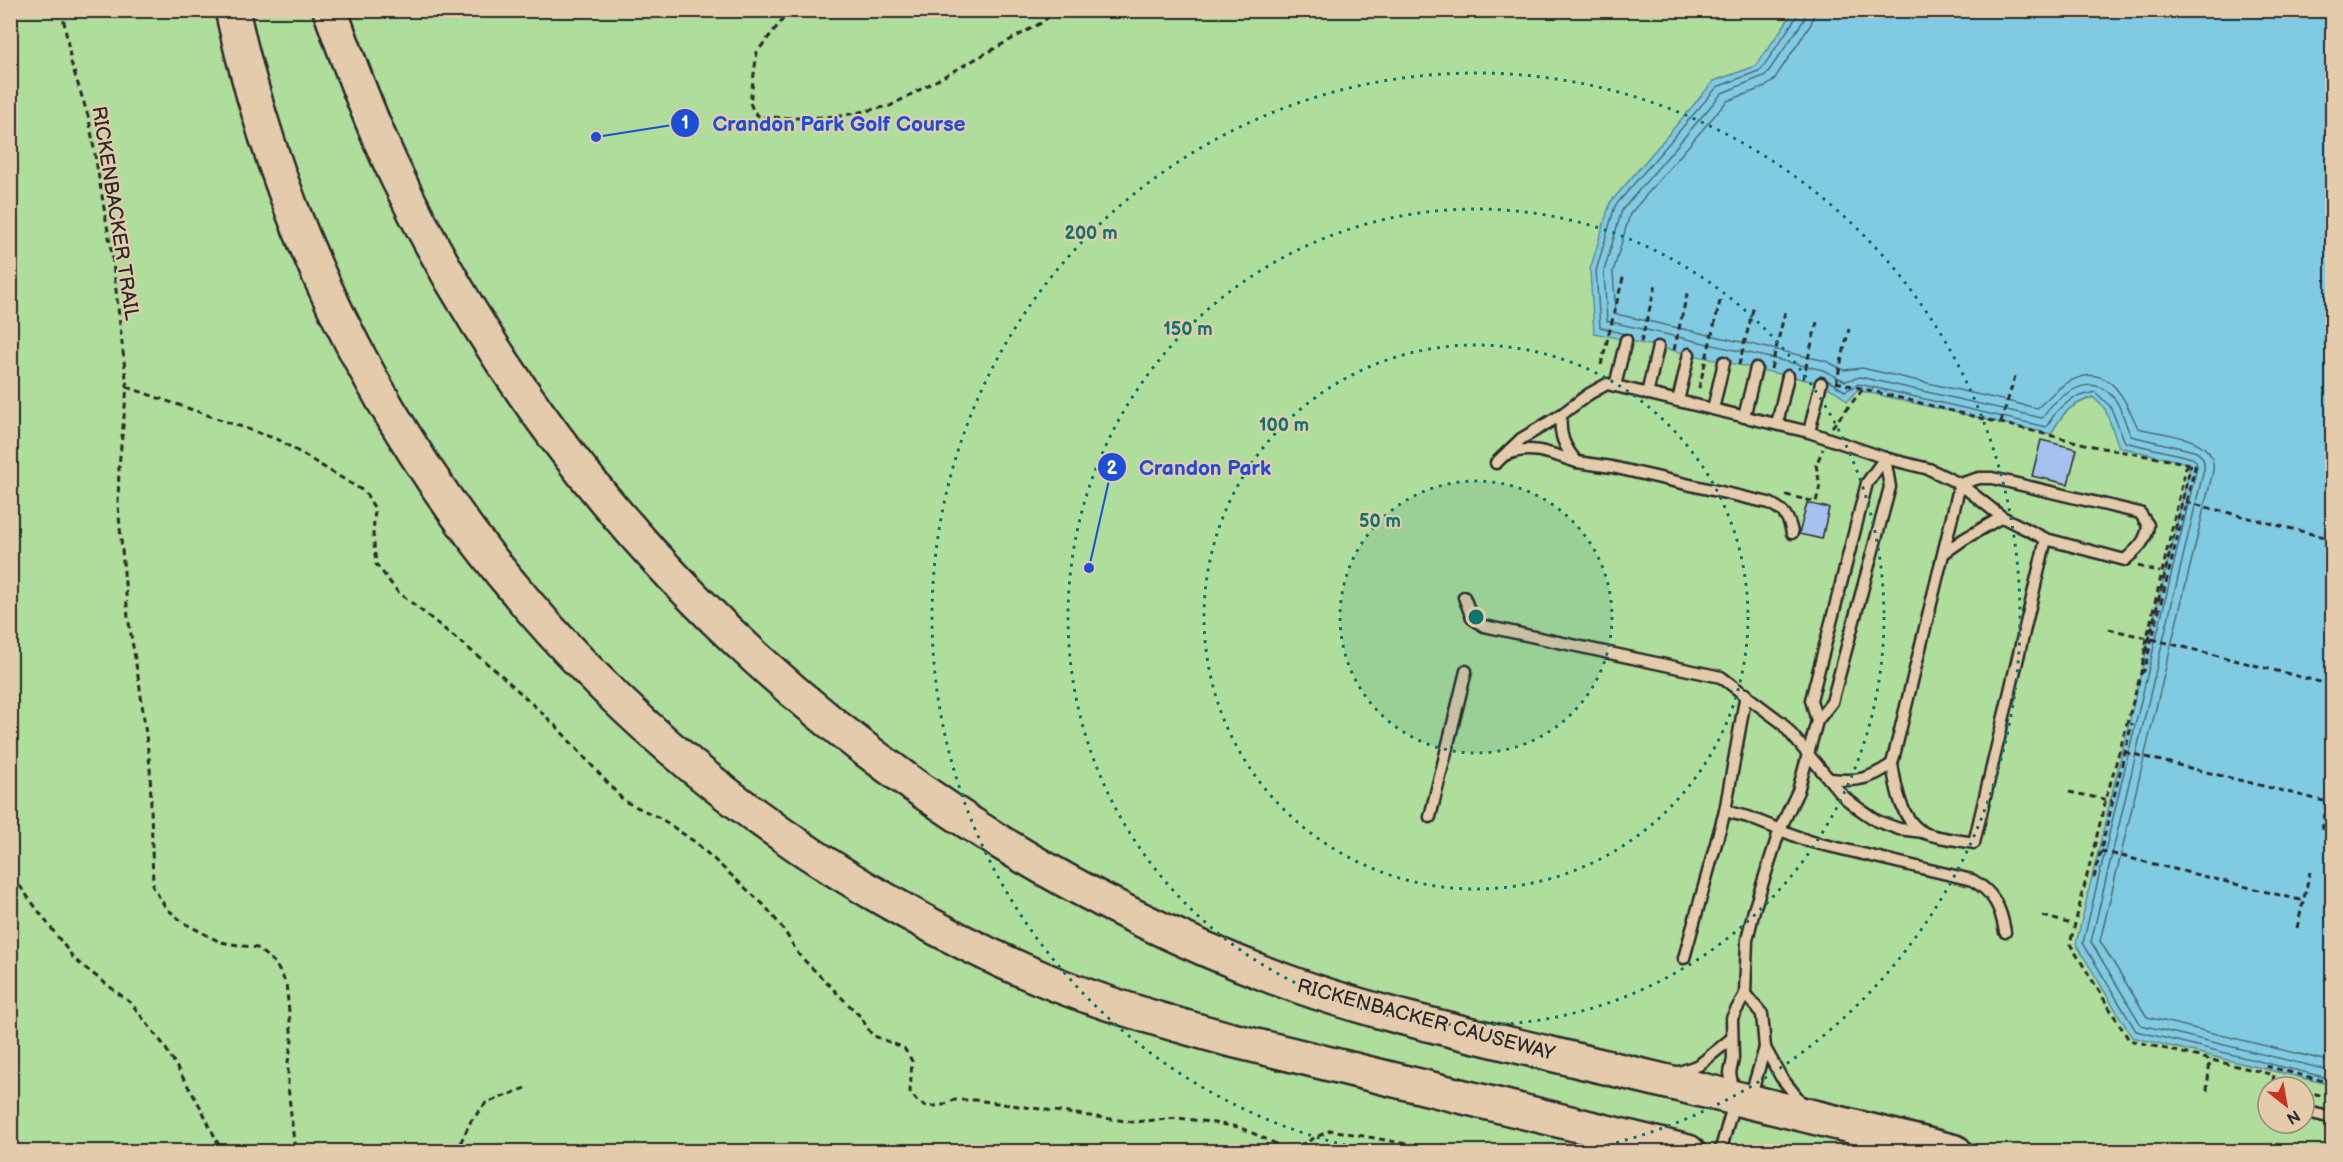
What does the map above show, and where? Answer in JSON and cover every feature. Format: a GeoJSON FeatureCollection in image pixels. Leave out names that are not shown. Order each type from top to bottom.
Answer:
{"type":"FeatureCollection","features":[{"type":"Feature","properties":{"kind":"main road"},"geometry":{"type":"LineString","coordinates":[[232,10],[257,108],[305,242],[350,340],[415,454],[488,558],[558,640],[630,713],[730,798],[785,838],[869,892],[987,954],[1052,983],[1120,1007],[1218,1036],[1688,1152]]}},
{"type":"Feature","properties":{"kind":"main road","name":"RICKENBACKER CAUSEWAY"},"geometry":{"type":"LineString","coordinates":[[330,10],[362,96],[396,176],[453,283],[520,387],[598,492],[642,543],[731,636],[810,707],[918,790],[969,824],[1076,887],[1202,948],[1274,977],[1389,1014],[1955,1152]]}},
{"type":"Feature","properties":{"kind":"lane"},"geometry":{"type":"LineString","coordinates":[[1615,386],[1626,340]]}},
{"type":"Feature","properties":{"kind":"lane"},"geometry":{"type":"LineString","coordinates":[[1647,394],[1658,347]]}},
{"type":"Feature","properties":{"kind":"lane"},"geometry":{"type":"LineString","coordinates":[[1678,401],[1689,354]]}},
{"type":"Feature","properties":{"kind":"lane"},"geometry":{"type":"LineString","coordinates":[[1713,409],[1724,362]]}},
{"type":"Feature","properties":{"kind":"lane"},"geometry":{"type":"LineString","coordinates":[[1744,417],[1756,368]]}},
{"type":"Feature","properties":{"kind":"lane"},"geometry":{"type":"LineString","coordinates":[[1777,424],[1788,375]]}},
{"type":"Feature","properties":{"kind":"lane"},"geometry":{"type":"LineString","coordinates":[[1809,432],[1821,383]]}},
{"type":"Feature","properties":{"kind":"lane"},"geometry":{"type":"LineString","coordinates":[[1792,533],[1790,519],[1781,509],[1769,503],[1612,467],[1577,462],[1538,450],[1520,449],[1506,454],[1496,463],[1521,439],[1607,384],[1809,432],[1886,458],[1929,469],[1960,484],[2002,517],[2046,539],[2125,560],[2139,548],[2147,536],[2148,525],[2140,513],[1992,478],[1979,478],[1960,484]]}},
{"type":"Feature","properties":{"kind":"lane"},"geometry":{"type":"LineString","coordinates":[[1561,415],[1560,430],[1563,443],[1577,462]]}},
{"type":"Feature","properties":{"kind":"lane"},"geometry":{"type":"LineString","coordinates":[[1720,1152],[1735,1099],[1730,1073],[1733,1059],[1732,1018],[1745,994],[1747,940],[1759,892],[1780,829],[1798,791],[1817,720],[1832,702],[1890,487],[1886,458]]}},
{"type":"Feature","properties":{"kind":"lane"},"geometry":{"type":"LineString","coordinates":[[1817,720],[1811,700],[1866,483],[1886,458]]}},
{"type":"Feature","properties":{"kind":"lane"},"geometry":{"type":"LineString","coordinates":[[1923,832],[1908,817],[1897,797],[1892,764],[1960,484]]}},
{"type":"Feature","properties":{"kind":"lane"},"geometry":{"type":"LineString","coordinates":[[1944,553],[1983,526],[2002,517]]}},
{"type":"Feature","properties":{"kind":"lane"},"geometry":{"type":"LineString","coordinates":[[1464,597],[1472,618],[1484,626],[1721,677],[1781,723],[1844,797],[1876,821],[1899,829],[1974,843],[2046,539]]}},
{"type":"Feature","properties":{"kind":"lane"},"geometry":{"type":"LineString","coordinates":[[1430,817],[1466,671]]}},
{"type":"Feature","properties":{"kind":"lane"},"geometry":{"type":"LineString","coordinates":[[1684,958],[1725,811],[1746,694]]}},
{"type":"Feature","properties":{"kind":"lane"},"geometry":{"type":"LineString","coordinates":[[1831,779],[1853,782],[1875,776],[1892,764]]}},
{"type":"Feature","properties":{"kind":"lane"},"geometry":{"type":"LineString","coordinates":[[1725,811],[1748,817],[1808,841],[1972,880],[1985,887],[1994,898],[2002,913],[2005,932]]}},
{"type":"Feature","properties":{"kind":"lane"},"geometry":{"type":"LineString","coordinates":[[1735,1099],[1753,1088],[1765,1048],[1762,1014],[1745,994]]}},
{"type":"Feature","properties":{"kind":"lane"},"geometry":{"type":"LineString","coordinates":[[1657,1080],[1699,1065],[1732,1038]]}},
{"type":"Feature","properties":{"kind":"lane"},"geometry":{"type":"LineString","coordinates":[[1765,1048],[1781,1077],[1811,1116]]}},
{"type":"Feature","properties":{"kind":"lane"},"geometry":{"type":"LineString","coordinates":[[2316,1114],[2332,1118]]}},
{"type":"Feature","properties":{"kind":"path","name":"RICKENBACKER TRAIL"},"geometry":{"type":"LineString","coordinates":[[62,10],[71,62],[89,119],[112,255],[127,387],[119,466],[118,505],[128,617],[150,766],[153,887],[166,908],[184,923],[219,942],[256,948],[275,963],[286,983],[292,1040],[288,1062],[288,1086],[295,1152]]}},
{"type":"Feature","properties":{"kind":"path"},"geometry":{"type":"LineString","coordinates":[[790,10],[757,52],[750,103],[754,112],[760,117],[840,116],[890,106],[1041,23],[1057,10]]}},
{"type":"Feature","properties":{"kind":"path"},"geometry":{"type":"LineString","coordinates":[[1601,365],[1624,274]]}},
{"type":"Feature","properties":{"kind":"path"},"geometry":{"type":"LineString","coordinates":[[1639,351],[1656,284]]}},
{"type":"Feature","properties":{"kind":"path"},"geometry":{"type":"LineString","coordinates":[[1672,358],[1688,290]]}},
{"type":"Feature","properties":{"kind":"path"},"geometry":{"type":"LineString","coordinates":[[1699,388],[1721,297]]}},
{"type":"Feature","properties":{"kind":"path"},"geometry":{"type":"LineString","coordinates":[[1738,371],[1754,305]]}},
{"type":"Feature","properties":{"kind":"path"},"geometry":{"type":"LineString","coordinates":[[1768,380],[1785,312]]}},
{"type":"Feature","properties":{"kind":"path"},"geometry":{"type":"LineString","coordinates":[[1801,388],[1817,322]]}},
{"type":"Feature","properties":{"kind":"path"},"geometry":{"type":"LineString","coordinates":[[1834,391],[1849,330]]}},
{"type":"Feature","properties":{"kind":"path"},"geometry":{"type":"LineString","coordinates":[[2001,422],[2016,373]]}},
{"type":"Feature","properties":{"kind":"path"},"geometry":{"type":"LineString","coordinates":[[1836,382],[2097,447],[2194,464]]}},
{"type":"Feature","properties":{"kind":"path"},"geometry":{"type":"LineString","coordinates":[[1782,494],[1816,502],[1820,485],[1816,465],[1834,422],[1863,389]]}},
{"type":"Feature","properties":{"kind":"path"},"geometry":{"type":"LineString","coordinates":[[2141,673],[2144,671],[2194,464]]}},
{"type":"Feature","properties":{"kind":"path"},"geometry":{"type":"LineString","coordinates":[[2141,673],[2161,572],[2186,467],[2194,464]]}},
{"type":"Feature","properties":{"kind":"path"},"geometry":{"type":"LineString","coordinates":[[2194,464],[2070,944],[2129,1040],[2274,1075]]}},
{"type":"Feature","properties":{"kind":"path"},"geometry":{"type":"LineString","coordinates":[[2186,502],[2332,539]]}},
{"type":"Feature","properties":{"kind":"path"},"geometry":{"type":"LineString","coordinates":[[2125,560],[2135,566],[2168,574]]}},
{"type":"Feature","properties":{"kind":"path"},"geometry":{"type":"LineString","coordinates":[[2109,629],[2147,638]]}},
{"type":"Feature","properties":{"kind":"path"},"geometry":{"type":"LineString","coordinates":[[2152,639],[2332,685]]}},
{"type":"Feature","properties":{"kind":"path"},"geometry":{"type":"LineString","coordinates":[[2094,878],[2132,723]]}},
{"type":"Feature","properties":{"kind":"path"},"geometry":{"type":"LineString","coordinates":[[2125,752],[2328,802]]}},
{"type":"Feature","properties":{"kind":"path"},"geometry":{"type":"LineString","coordinates":[[2322,830],[2332,778]]}},
{"type":"Feature","properties":{"kind":"path"},"geometry":{"type":"LineString","coordinates":[[2069,792],[2113,801]]}},
{"type":"Feature","properties":{"kind":"path"},"geometry":{"type":"LineString","coordinates":[[2101,851],[2304,901]]}},
{"type":"Feature","properties":{"kind":"path"},"geometry":{"type":"LineString","coordinates":[[10,867],[16,881],[75,960],[131,1003],[163,1044],[201,1108],[222,1152]]}},
{"type":"Feature","properties":{"kind":"path"},"geometry":{"type":"LineString","coordinates":[[2297,928],[2310,872]]}},
{"type":"Feature","properties":{"kind":"path"},"geometry":{"type":"LineString","coordinates":[[2043,916],[2075,925]]}},
{"type":"Feature","properties":{"kind":"path"},"geometry":{"type":"LineString","coordinates":[[2207,1091],[2210,1059]]}},
{"type":"Feature","properties":{"kind":"path"},"geometry":{"type":"LineString","coordinates":[[2266,1066],[2332,1083]]}},
{"type":"Feature","properties":{"kind":"path"},"geometry":{"type":"LineString","coordinates":[[456,1152],[471,1121],[486,1103],[526,1088]]}},
{"type":"Feature","properties":{"kind":"path"},"geometry":{"type":"LineString","coordinates":[[2316,1094],[2332,1097]]}},
{"type":"Feature","properties":{"kind":"green space"},"geometry":{"type":"Polygon","coordinates":[[[10,11],[1794,11],[1757,66],[1715,81],[1610,203],[1821,383],[1847,400],[1857,389],[2051,434],[2068,410],[2094,397],[2192,464],[2332,1085],[2332,1151],[11,1151],[10,11]]]}},
{"type":"Feature","properties":{"kind":"water"},"geometry":{"type":"Polygon","coordinates":[[[1794,11],[2332,11],[2332,1085],[2316,1081],[2316,1075],[2290,1075],[2132,1037],[2076,944],[2191,464],[2119,447],[2105,409],[2093,397],[2068,410],[2051,434],[1857,390],[1847,401],[1837,392],[1820,383],[1594,333],[1590,270],[1610,203],[1714,81],[1756,66],[1794,11]]]}},
{"type":"Feature","properties":{"kind":"building"},"geometry":{"type":"Polygon","coordinates":[[[2041,440],[2077,449],[2068,484],[2032,476],[2041,440]]]}},
{"type":"Feature","properties":{"kind":"building"},"geometry":{"type":"Polygon","coordinates":[[[1807,503],[1829,508],[1822,539],[1799,534],[1807,503]]]}},
{"type":"Feature","properties":{"kind":"place","name":"Crandon Park Golf Course"},"geometry":{"type":"Point","coordinates":[596,137]}},
{"type":"Feature","properties":{"kind":"place","name":"Crandon Park"},"geometry":{"type":"Point","coordinates":[1089,568]}}]}
